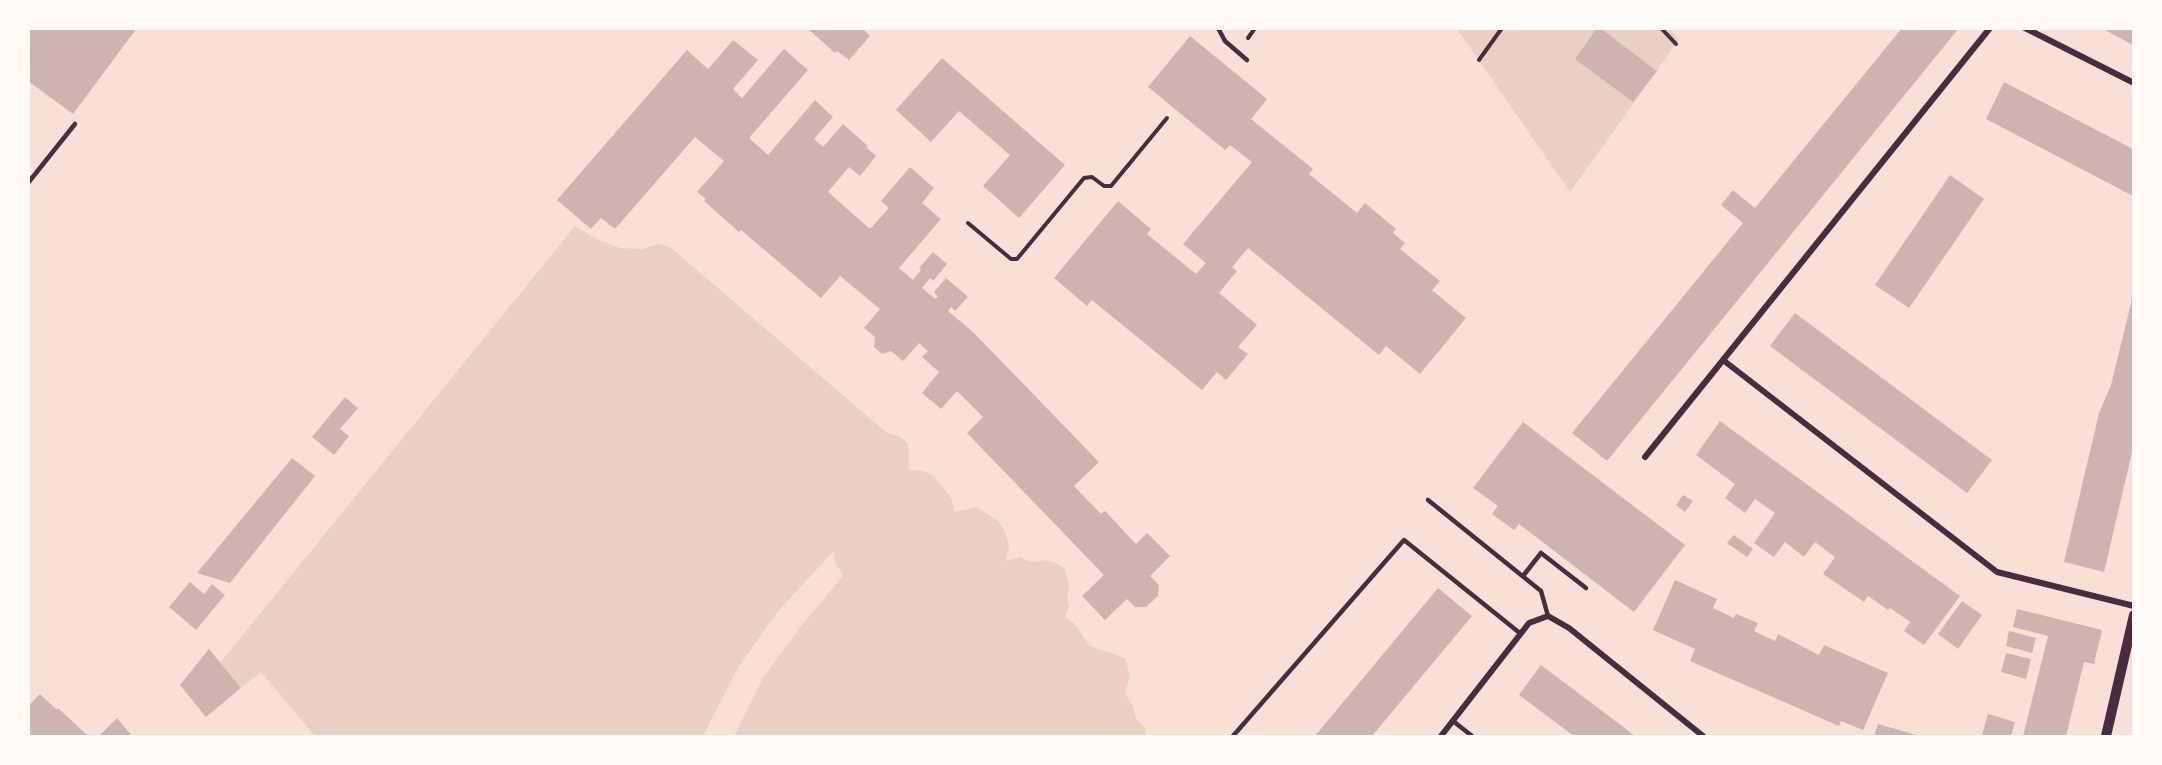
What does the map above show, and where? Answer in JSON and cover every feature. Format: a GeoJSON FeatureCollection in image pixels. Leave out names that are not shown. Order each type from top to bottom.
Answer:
{"type":"FeatureCollection","features":[{"type":"Feature","properties":{"kind":"street"},"geometry":{"type":"LineString","coordinates":[[1645,457],[1990,28]]}},
{"type":"Feature","properties":{"kind":"street"},"geometry":{"type":"LineString","coordinates":[[2025,28],[2133,83]]}},
{"type":"Feature","properties":{"kind":"street"},"geometry":{"type":"LineString","coordinates":[[1723,360],[1997,572],[2133,606]]}},
{"type":"Feature","properties":{"kind":"street"},"geometry":{"type":"LineString","coordinates":[[2106,736],[2133,615]]}},
{"type":"Feature","properties":{"kind":"street"},"geometry":{"type":"LineString","coordinates":[[1442,736],[1529,623],[1548,616],[1569,628],[1703,736]]}},
{"type":"Feature","properties":{"kind":"lane"},"geometry":{"type":"LineString","coordinates":[[1218,28],[1225,41],[1247,60]]}},
{"type":"Feature","properties":{"kind":"lane"},"geometry":{"type":"LineString","coordinates":[[28,183],[75,124]]}},
{"type":"Feature","properties":{"kind":"lane"},"geometry":{"type":"LineString","coordinates":[[1428,500],[1541,591],[1548,616]]}},
{"type":"Feature","properties":{"kind":"lane"},"geometry":{"type":"LineString","coordinates":[[1233,736],[1404,540],[1521,634]]}},
{"type":"Feature","properties":{"kind":"lane"},"geometry":{"type":"LineString","coordinates":[[1523,576],[1541,553],[1587,588]]}},
{"type":"Feature","properties":{"kind":"lane"},"geometry":{"type":"LineString","coordinates":[[1453,721],[1472,736]]}},
{"type":"Feature","properties":{"kind":"path"},"geometry":{"type":"LineString","coordinates":[[1479,60],[1502,28]]}},
{"type":"Feature","properties":{"kind":"path"},"geometry":{"type":"LineString","coordinates":[[1661,28],[1676,44]]}},
{"type":"Feature","properties":{"kind":"path"},"geometry":{"type":"LineString","coordinates":[[968,223],[1011,259],[1017,259],[1084,178],[1092,177],[1104,186],[1112,186],[1167,118]]}},
{"type":"Feature","properties":{"kind":"shaded area"},"geometry":{"type":"Polygon","coordinates":[[[1457,29],[1670,29],[1679,40],[1570,192],[1457,29]]]}},
{"type":"Feature","properties":{"kind":"shaded area"},"geometry":{"type":"Polygon","coordinates":[[[575,226],[597,239],[620,248],[642,249],[658,244],[670,247],[887,433],[901,437],[908,444],[909,470],[923,471],[934,476],[952,499],[954,512],[977,507],[997,520],[1005,531],[1009,546],[1006,561],[1020,557],[1032,562],[1045,560],[1065,569],[1069,586],[1067,598],[1069,607],[1065,617],[1074,623],[1090,646],[1125,658],[1130,675],[1125,694],[1133,706],[1136,718],[1145,728],[1146,736],[734,736],[763,678],[801,626],[843,576],[835,562],[834,551],[778,611],[739,666],[703,736],[315,736],[261,672],[241,688],[220,663],[575,226]]]}},
{"type":"Feature","properties":{"kind":"building"},"geometry":{"type":"Polygon","coordinates":[[[28,28],[137,28],[73,114],[28,81],[28,28]]]}},
{"type":"Feature","properties":{"kind":"building"},"geometry":{"type":"Polygon","coordinates":[[[807,28],[862,28],[870,36],[849,60],[837,51],[835,53],[807,28]]]}},
{"type":"Feature","properties":{"kind":"building"},"geometry":{"type":"Polygon","coordinates":[[[1597,28],[1657,71],[1633,102],[1575,59],[1597,28]]]}},
{"type":"Feature","properties":{"kind":"building"},"geometry":{"type":"Polygon","coordinates":[[[1902,28],[1959,28],[1607,461],[1572,433],[1743,223],[1721,205],[1733,190],[1755,208],[1902,28]]]}},
{"type":"Feature","properties":{"kind":"building"},"geometry":{"type":"Polygon","coordinates":[[[2103,28],[2133,28],[2133,45],[2107,31],[2103,28]]]}},
{"type":"Feature","properties":{"kind":"building"},"geometry":{"type":"Polygon","coordinates":[[[1190,36],[1267,99],[1251,119],[1313,169],[1309,174],[1357,213],[1365,203],[1396,229],[1393,233],[1405,243],[1400,249],[1440,281],[1432,290],[1466,318],[1420,374],[1386,346],[1379,355],[1248,248],[1232,267],[1237,271],[1219,293],[1257,325],[1238,347],[1248,354],[1226,380],[1217,372],[1202,390],[1092,300],[1087,306],[1054,278],[1118,201],[1151,229],[1147,234],[1196,274],[1206,263],[1183,244],[1252,162],[1230,145],[1225,150],[1148,87],[1190,36]]]}},
{"type":"Feature","properties":{"kind":"building"},"geometry":{"type":"Polygon","coordinates":[[[733,40],[758,60],[733,89],[742,98],[784,49],[808,70],[749,138],[768,155],[815,100],[833,117],[814,139],[823,147],[843,124],[876,156],[860,176],[849,167],[828,192],[870,229],[889,208],[881,201],[910,167],[934,188],[922,203],[941,219],[899,268],[913,280],[921,270],[919,268],[933,252],[947,264],[933,281],[930,278],[922,288],[935,299],[938,297],[934,292],[946,278],[968,297],[955,311],[951,307],[948,311],[974,333],[1099,462],[1074,486],[1101,514],[1105,511],[1136,544],[1147,533],[1170,556],[1150,576],[1159,585],[1158,596],[1146,607],[1135,607],[1127,599],[1105,620],[1082,596],[1104,575],[967,433],[983,417],[957,391],[941,409],[922,393],[939,372],[922,357],[928,351],[919,343],[903,361],[891,351],[882,354],[874,347],[875,337],[864,328],[880,309],[840,276],[821,298],[704,201],[706,199],[697,192],[724,161],[695,137],[615,229],[601,218],[591,229],[557,200],[687,50],[708,69],[733,40]]]}},
{"type":"Feature","properties":{"kind":"building"},"geometry":{"type":"Polygon","coordinates":[[[942,58],[1065,165],[1019,218],[983,186],[1010,155],[959,111],[931,142],[896,110],[942,58]]]}},
{"type":"Feature","properties":{"kind":"building"},"geometry":{"type":"Polygon","coordinates":[[[2004,82],[2133,149],[2133,196],[1986,119],[2004,82]]]}},
{"type":"Feature","properties":{"kind":"building"},"geometry":{"type":"Polygon","coordinates":[[[1950,175],[1984,199],[1909,308],[1875,285],[1950,175]]]}},
{"type":"Feature","properties":{"kind":"building"},"geometry":{"type":"Polygon","coordinates":[[[2133,295],[2133,448],[2104,572],[2064,562],[2099,413],[2111,385],[2133,295]]]}},
{"type":"Feature","properties":{"kind":"building"},"geometry":{"type":"Polygon","coordinates":[[[1795,313],[1992,460],[1967,493],[1770,346],[1795,313]]]}},
{"type":"Feature","properties":{"kind":"building"},"geometry":{"type":"Polygon","coordinates":[[[345,397],[358,408],[340,429],[349,436],[334,455],[312,437],[345,397]]]}},
{"type":"Feature","properties":{"kind":"building"},"geometry":{"type":"Polygon","coordinates":[[[1720,421],[1960,596],[1924,645],[1904,631],[1910,622],[1868,596],[1864,602],[1823,574],[1835,557],[1815,542],[1804,557],[1785,542],[1774,557],[1754,543],[1775,513],[1755,499],[1745,513],[1725,498],[1735,484],[1696,455],[1720,421]]]}},
{"type":"Feature","properties":{"kind":"building"},"geometry":{"type":"Polygon","coordinates":[[[1523,422],[1685,545],[1634,612],[1519,524],[1514,530],[1492,514],[1498,506],[1473,488],[1523,422]]]}},
{"type":"Feature","properties":{"kind":"building"},"geometry":{"type":"Polygon","coordinates":[[[292,458],[315,476],[230,583],[197,573],[292,458]]]}},
{"type":"Feature","properties":{"kind":"building"},"geometry":{"type":"Polygon","coordinates":[[[1683,495],[1693,501],[1685,512],[1676,505],[1683,495]]]}},
{"type":"Feature","properties":{"kind":"building"},"geometry":{"type":"Polygon","coordinates":[[[1734,535],[1753,549],[1747,557],[1727,543],[1734,535]]]}},
{"type":"Feature","properties":{"kind":"building"},"geometry":{"type":"Polygon","coordinates":[[[1675,580],[1717,599],[1713,608],[1734,618],[1736,614],[1758,623],[1754,631],[1775,641],[1778,634],[1819,655],[1824,645],[1888,673],[1863,730],[1841,721],[1839,726],[1690,661],[1695,649],[1653,630],[1675,580]]]}},
{"type":"Feature","properties":{"kind":"building"},"geometry":{"type":"Polygon","coordinates":[[[190,582],[204,594],[212,584],[225,595],[196,630],[169,607],[190,582]]]}},
{"type":"Feature","properties":{"kind":"building"},"geometry":{"type":"Polygon","coordinates":[[[1438,588],[1472,616],[1372,736],[1315,736],[1438,588]]]}},
{"type":"Feature","properties":{"kind":"building"},"geometry":{"type":"Polygon","coordinates":[[[1962,601],[1982,615],[1958,649],[1938,634],[1962,601]]]}},
{"type":"Feature","properties":{"kind":"building"},"geometry":{"type":"Polygon","coordinates":[[[2017,609],[2102,630],[2094,664],[2084,662],[2066,736],[2023,736],[2048,636],[2013,627],[2017,609]]]}},
{"type":"Feature","properties":{"kind":"building"},"geometry":{"type":"Polygon","coordinates":[[[2009,631],[2036,638],[2032,653],[2006,646],[2009,631]]]}},
{"type":"Feature","properties":{"kind":"building"},"geometry":{"type":"Polygon","coordinates":[[[209,649],[241,688],[206,717],[180,685],[209,649]]]}},
{"type":"Feature","properties":{"kind":"building"},"geometry":{"type":"Polygon","coordinates":[[[2006,653],[2031,659],[2026,679],[2001,672],[2006,653]]]}},
{"type":"Feature","properties":{"kind":"building"},"geometry":{"type":"Polygon","coordinates":[[[1541,665],[1635,736],[1574,736],[1519,695],[1541,665]]]}},
{"type":"Feature","properties":{"kind":"building"},"geometry":{"type":"Polygon","coordinates":[[[40,694],[88,736],[28,736],[28,706],[40,694]]]}},
{"type":"Feature","properties":{"kind":"building"},"geometry":{"type":"Polygon","coordinates":[[[1988,714],[2015,722],[2011,736],[1982,735],[1988,714]]]}},
{"type":"Feature","properties":{"kind":"building"},"geometry":{"type":"Polygon","coordinates":[[[117,718],[132,736],[99,736],[117,718]]]}},
{"type":"Feature","properties":{"kind":"building"},"geometry":{"type":"Polygon","coordinates":[[[1878,724],[1920,736],[1874,736],[1878,724]]]}}]}
